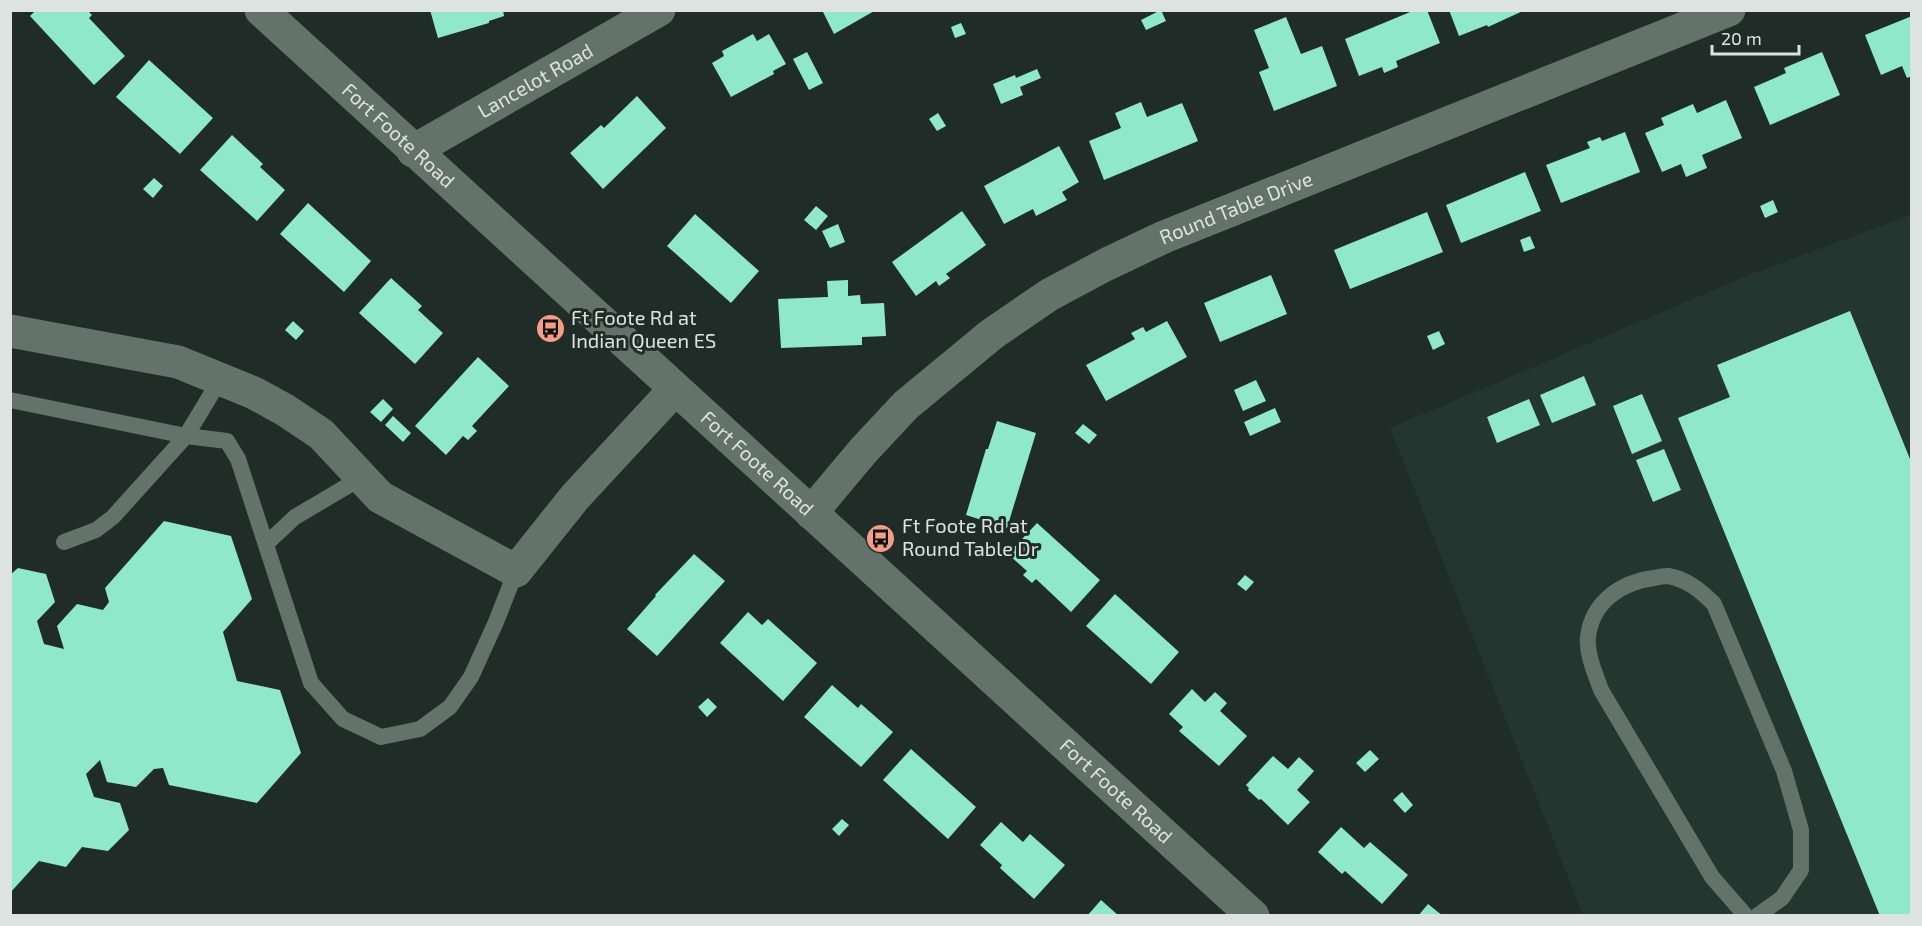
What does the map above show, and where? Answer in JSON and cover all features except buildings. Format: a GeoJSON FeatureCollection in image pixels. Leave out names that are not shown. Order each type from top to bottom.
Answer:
{"type":"FeatureCollection","features":[{"type":"Feature","properties":{"kind":"street","name":"Fort Foote Road"},"geometry":{"type":"LineString","coordinates":[[261,10],[1253,915]]}},
{"type":"Feature","properties":{"kind":"street","name":"Lancelot Road"},"geometry":{"type":"LineString","coordinates":[[413,151],[659,10]]}},
{"type":"Feature","properties":{"kind":"street","name":"Round Table Drive"},"geometry":{"type":"LineString","coordinates":[[811,513],[863,451],[906,405],[992,334],[1049,295],[1164,237],[1730,10]]}},
{"type":"Feature","properties":{"kind":"street"},"geometry":{"type":"LineString","coordinates":[[10,331],[178,362],[221,378],[275,404],[321,434],[380,497],[516,572],[575,497],[675,389]]}},
{"type":"Feature","properties":{"kind":"lane"},"geometry":{"type":"LineString","coordinates":[[64,542],[96,530],[113,517],[186,436],[221,378]]}},
{"type":"Feature","properties":{"kind":"lane"},"geometry":{"type":"LineString","coordinates":[[10,400],[186,436],[226,441],[238,459],[310,683],[343,720],[381,736],[420,729],[450,707],[471,677],[516,572]]}},
{"type":"Feature","properties":{"kind":"lane"},"geometry":{"type":"LineString","coordinates":[[266,544],[295,517],[361,478]]}},
{"type":"Feature","properties":{"kind":"lane"},"geometry":{"type":"LineString","coordinates":[[1746,915],[1712,877],[1601,690],[1591,658],[1588,639],[1593,617],[1602,602],[1614,592],[1643,579],[1667,576],[1689,583],[1701,590],[1714,604],[1784,771],[1801,830],[1801,870],[1782,898],[1757,915]]}},
{"type":"Feature","properties":{"kind":"shaded area"},"geometry":{"type":"Polygon","coordinates":[[[1911,215],[1911,915],[1583,915],[1390,428],[1751,274],[1911,215]]]}},
{"type":"Feature","properties":{"kind":"place","name":"Ft Foote Rd at Indian Queen ES"},"geometry":{"type":"Point","coordinates":[550,329]}},
{"type":"Feature","properties":{"kind":"place","name":"Ft Foote Rd at Round Table Dr"},"geometry":{"type":"Point","coordinates":[881,538]}}]}
